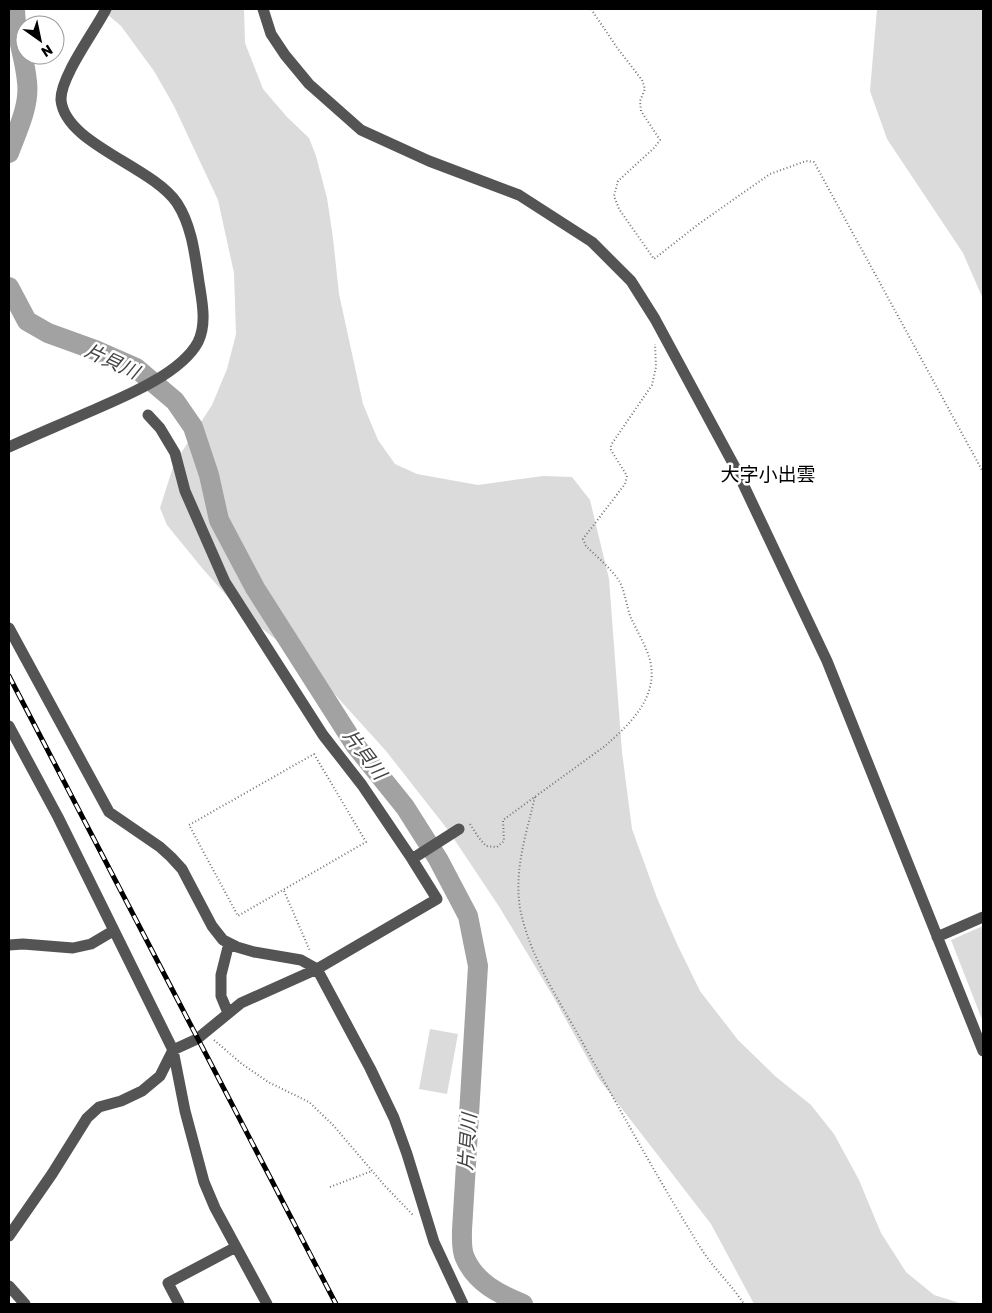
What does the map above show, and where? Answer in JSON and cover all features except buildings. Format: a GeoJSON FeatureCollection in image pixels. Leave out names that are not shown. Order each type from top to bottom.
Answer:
{"type":"FeatureCollection","features":[{"type":"Feature","properties":{"kind":"street"},"geometry":{"type":"LineString","coordinates":[[9,446],[131,394],[165,374],[188,356],[199,340],[203,324],[203,305],[192,241],[176,202],[136,168],[81,134],[66,117],[61,101],[62,88],[106,9]]}},
{"type":"Feature","properties":{"kind":"street"},"geometry":{"type":"LineString","coordinates":[[263,9],[271,34],[285,55],[309,84],[360,130],[429,161],[519,195],[592,242],[631,281],[655,319],[736,469],[827,661],[983,1051]]}},
{"type":"Feature","properties":{"kind":"street"},"geometry":{"type":"LineString","coordinates":[[9,1236],[52,1174],[87,1118],[99,1107],[121,1101],[142,1091],[160,1076],[172,1050],[197,1039],[241,1002],[318,969],[437,899],[362,785],[323,735],[225,582],[185,491],[175,453],[160,428],[148,415]]}},
{"type":"Feature","properties":{"kind":"street"},"geometry":{"type":"LineString","coordinates":[[9,628],[109,812],[160,846],[182,869],[212,926],[223,940],[254,952],[300,960],[318,969],[394,1118],[441,1258],[463,1304]]}},
{"type":"Feature","properties":{"kind":"street"},"geometry":{"type":"LineString","coordinates":[[9,726],[58,818],[172,1050],[198,1162],[215,1208],[267,1304]]}},
{"type":"Feature","properties":{"kind":"street"},"geometry":{"type":"LineString","coordinates":[[412,859],[459,829]]}},
{"type":"Feature","properties":{"kind":"street"},"geometry":{"type":"LineString","coordinates":[[938,937],[983,918]]}},
{"type":"Feature","properties":{"kind":"street"},"geometry":{"type":"LineString","coordinates":[[9,945],[23,944],[73,948],[91,944],[113,931]]}},
{"type":"Feature","properties":{"kind":"street"},"geometry":{"type":"LineString","coordinates":[[228,1013],[221,996],[221,974],[229,943]]}},
{"type":"Feature","properties":{"kind":"street"},"geometry":{"type":"LineString","coordinates":[[180,1304],[168,1283],[236,1247]]}},
{"type":"Feature","properties":{"kind":"street"},"geometry":{"type":"LineString","coordinates":[[9,1286],[25,1304]]}},
{"type":"Feature","properties":{"kind":"path"},"geometry":{"type":"LineString","coordinates":[[591,9],[642,80],[645,89],[640,101],[641,111],[660,140],[618,182],[614,196],[620,209],[654,259],[700,223],[770,174],[806,160],[814,162],[982,472]]}},
{"type":"Feature","properties":{"kind":"path"},"geometry":{"type":"LineString","coordinates":[[459,829],[469,823],[486,846],[497,847],[504,841],[503,820],[620,733],[638,713],[646,700],[650,687],[650,660],[630,615],[618,579],[586,546],[583,539],[619,493],[628,476],[611,450],[612,445],[652,385],[656,367],[655,338]]}},
{"type":"Feature","properties":{"kind":"path"},"geometry":{"type":"LineString","coordinates":[[314,754],[366,842],[284,890],[238,916],[189,825],[314,754]]}},
{"type":"Feature","properties":{"kind":"path"},"geometry":{"type":"LineString","coordinates":[[536,796],[518,874],[520,907],[525,930],[538,960],[591,1058],[702,1250],[744,1304]]}},
{"type":"Feature","properties":{"kind":"path"},"geometry":{"type":"LineString","coordinates":[[284,890],[310,952]]}},
{"type":"Feature","properties":{"kind":"path"},"geometry":{"type":"LineString","coordinates":[[205,1032],[242,1064],[268,1082],[309,1102],[333,1125],[412,1214],[426,1215]]}},
{"type":"Feature","properties":{"kind":"path"},"geometry":{"type":"LineString","coordinates":[[330,1187],[372,1171]]}},
{"type":"Feature","properties":{"kind":"shaded area"},"geometry":{"type":"Polygon","coordinates":[[[101,9],[244,9],[245,43],[263,89],[287,117],[309,138],[316,156],[327,198],[339,294],[363,404],[378,440],[395,464],[417,474],[478,485],[543,476],[572,477],[590,500],[609,579],[622,752],[632,829],[657,898],[677,944],[700,991],[738,1040],[775,1076],[811,1105],[834,1134],[859,1180],[881,1233],[906,1272],[934,1295],[963,1304],[754,1304],[711,1224],[599,1079],[554,998],[500,908],[448,830],[386,751],[329,688],[303,661],[241,612],[167,525],[160,508],[174,464],[212,405],[227,369],[236,334],[234,273],[218,200],[174,106],[154,71],[121,26],[101,9]]]}},
{"type":"Feature","properties":{"kind":"shaded area"},"geometry":{"type":"Polygon","coordinates":[[[877,9],[983,9],[983,299],[963,253],[887,139],[870,91],[877,9]]]}},
{"type":"Feature","properties":{"kind":"shaded area"},"geometry":{"type":"Polygon","coordinates":[[[983,926],[983,1022],[951,940],[983,926]]]}},
{"type":"Feature","properties":{"kind":"shaded area"},"geometry":{"type":"Polygon","coordinates":[[[430,1029],[458,1034],[447,1094],[419,1089],[430,1029]]]}},
{"type":"Feature","properties":{"kind":"waterway","name":"片貝川"},"geometry":{"type":"LineString","coordinates":[[9,153],[27,100],[26,73],[15,9]]}},
{"type":"Feature","properties":{"kind":"waterway","name":"片貝川"},"geometry":{"type":"LineString","coordinates":[[9,287],[27,321],[48,333],[95,350],[136,368],[175,401],[193,427],[209,475],[219,520],[255,588],[355,745],[405,807],[438,859],[468,916],[478,966],[462,1248],[470,1267],[482,1281],[497,1292],[523,1304]]}},
{"type":"Feature","properties":{"kind":"railway"},"geometry":{"type":"LineString","coordinates":[[9,676],[336,1304]]}},
{"type":"Feature","properties":{"kind":"district","name":"大字小出雲"},"geometry":{"type":"Point","coordinates":[768,474]}}]}
